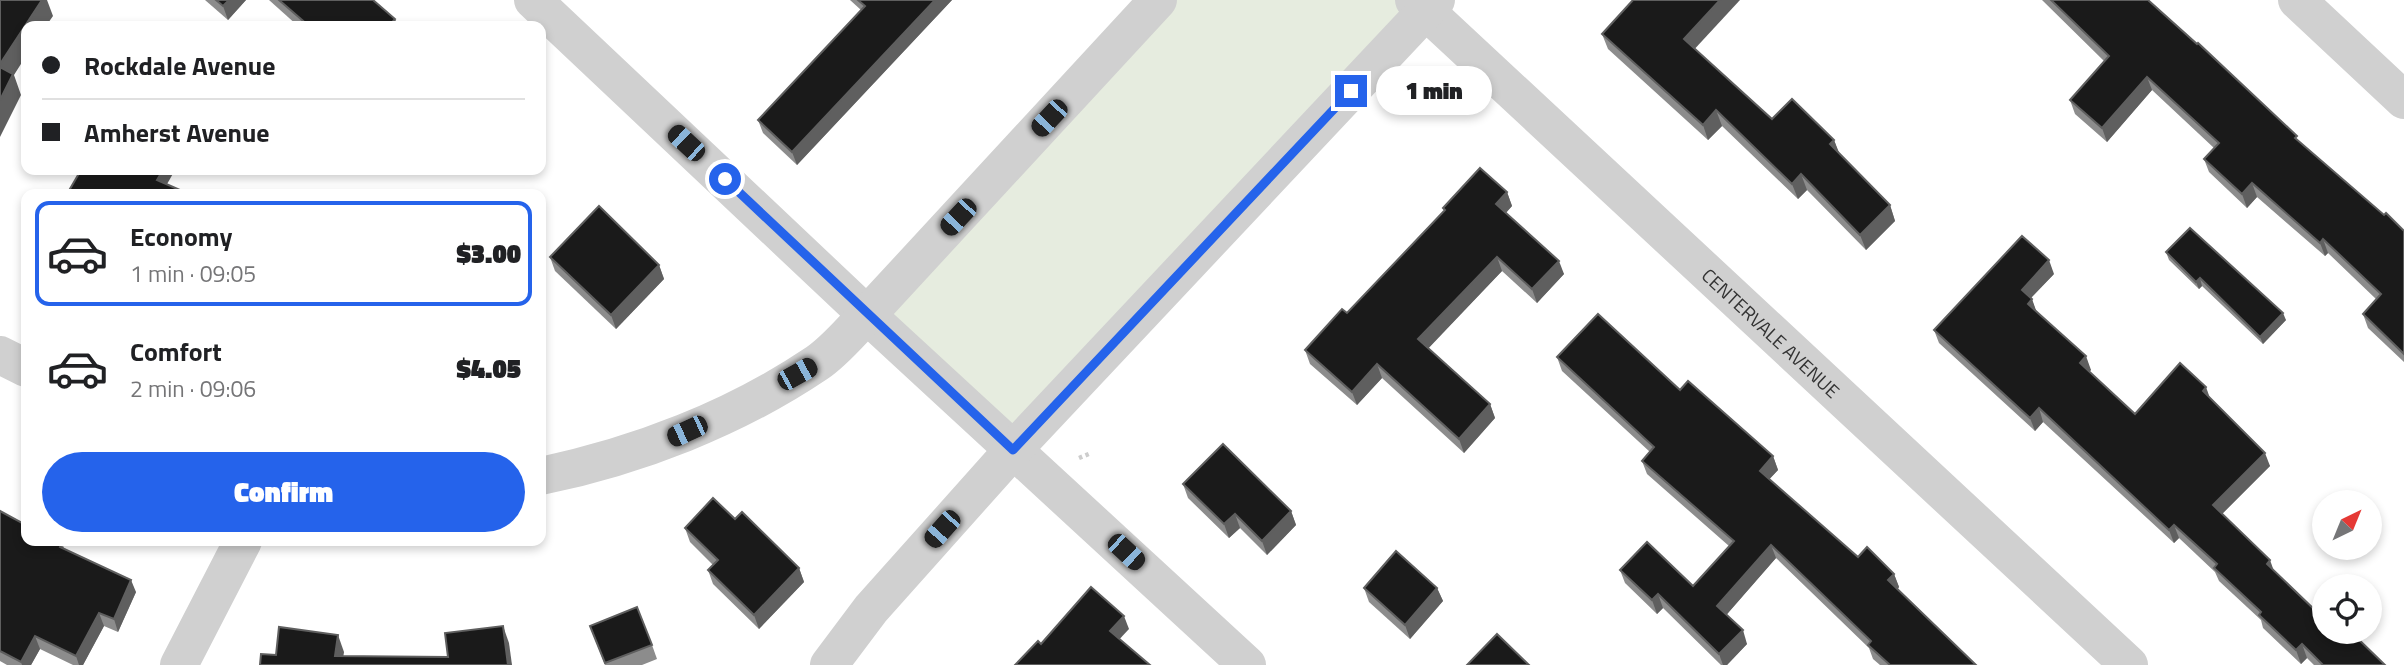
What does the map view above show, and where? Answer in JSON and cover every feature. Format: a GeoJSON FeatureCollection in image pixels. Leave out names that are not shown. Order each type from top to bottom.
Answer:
{"type":"FeatureCollection","features":[{"type":"Feature","properties":{"kind":"street"},"geometry":{"type":"LineString","coordinates":[[533,0],[867,315],[1247,665]]}},
{"type":"Feature","properties":{"kind":"street"},"geometry":{"type":"LineString","coordinates":[[546,475],[594,465],[663,442],[736,408],[818,362],[867,315],[1158,0]]}},
{"type":"Feature","properties":{"kind":"street"},"geometry":{"type":"LineString","coordinates":[[2297,0],[2404,100]]}},
{"type":"Feature","properties":{"kind":"street"},"geometry":{"type":"LineString","coordinates":[[829,665],[871,609],[1013,450],[1425,4]]}},
{"type":"Feature","properties":{"kind":"street","name":"CENTERVALE AVENUE"},"geometry":{"type":"LineString","coordinates":[[1425,4],[2129,665]]}},
{"type":"Feature","properties":{"kind":"street"},"geometry":{"type":"LineString","coordinates":[[0,355],[21,366]]}},
{"type":"Feature","properties":{"kind":"street"},"geometry":{"type":"LineString","coordinates":[[179,665],[240,546]]}},
{"type":"Feature","properties":{"kind":"shaded area"},"geometry":{"type":"Polygon","coordinates":[[[1158,0],[1436,0],[1013,450],[867,315],[1158,0]]]}},
{"type":"Feature","properties":{"kind":"building"},"geometry":{"type":"Polygon","coordinates":[[[0,0],[42,0],[28,21],[21,21],[21,32],[0,64],[0,0]]]}},
{"type":"Feature","properties":{"kind":"building"},"geometry":{"type":"Polygon","coordinates":[[[216,0],[229,0],[223,6],[216,0]]]}},
{"type":"Feature","properties":{"kind":"building"},"geometry":{"type":"Polygon","coordinates":[[[279,0],[373,0],[395,19],[393,21],[303,21],[279,0]]]}},
{"type":"Feature","properties":{"kind":"building"},"geometry":{"type":"Polygon","coordinates":[[[858,0],[935,0],[792,152],[758,120],[865,6],[858,0]]]}},
{"type":"Feature","properties":{"kind":"building"},"geometry":{"type":"Polygon","coordinates":[[[1633,0],[1720,0],[1684,39],[1772,119],[1792,99],[1834,140],[1830,144],[1890,205],[1860,235],[1801,174],[1792,184],[1716,110],[1703,125],[1602,34],[1633,0]]]}},
{"type":"Feature","properties":{"kind":"building"},"geometry":{"type":"Polygon","coordinates":[[[2051,0],[2148,0],[2198,43],[2297,136],[2295,138],[2404,231],[2404,354],[2363,314],[2381,294],[2323,239],[2320,243],[2252,183],[2242,194],[2204,159],[2219,143],[2147,77],[2102,128],[2070,100],[2109,56],[2051,0]]]}},
{"type":"Feature","properties":{"kind":"building"},"geometry":{"type":"Polygon","coordinates":[[[0,67],[13,74],[0,100],[0,67]]]}},
{"type":"Feature","properties":{"kind":"building"},"geometry":{"type":"Polygon","coordinates":[[[1480,168],[1507,192],[1496,204],[1559,261],[1532,289],[1497,257],[1418,339],[1490,404],[1459,439],[1377,364],[1352,392],[1305,350],[1342,309],[1347,313],[1445,210],[1443,208],[1480,168]]]}},
{"type":"Feature","properties":{"kind":"building"},"geometry":{"type":"Polygon","coordinates":[[[78,175],[160,175],[157,180],[178,189],[70,189],[78,175]]]}},
{"type":"Feature","properties":{"kind":"building"},"geometry":{"type":"Polygon","coordinates":[[[599,206],[659,265],[611,315],[550,257],[599,206]]]}},
{"type":"Feature","properties":{"kind":"building"},"geometry":{"type":"Polygon","coordinates":[[[2190,228],[2283,313],[2260,337],[2200,278],[2196,282],[2166,252],[2190,228]]]}},
{"type":"Feature","properties":{"kind":"building"},"geometry":{"type":"Polygon","coordinates":[[[2022,236],[2049,260],[2022,290],[2032,299],[2028,304],[2086,356],[2080,363],[2135,414],[2180,363],[2206,387],[2203,391],[2265,453],[2213,505],[2270,560],[2267,564],[2312,607],[2312,644],[2363,644],[2385,665],[2323,665],[2302,644],[2296,650],[2259,615],[2261,612],[2214,568],[2217,564],[2174,525],[2169,530],[2039,408],[2030,418],[1934,330],[2022,236]]]}},
{"type":"Feature","properties":{"kind":"building"},"geometry":{"type":"Polygon","coordinates":[[[1598,314],[1680,390],[1688,381],[1773,456],[1760,471],[1858,557],[1867,547],[1894,574],[1888,580],[1976,665],[1890,665],[1868,645],[1871,641],[1771,545],[1717,606],[1743,630],[1719,654],[1658,594],[1652,600],[1620,570],[1647,542],[1693,586],[1734,541],[1642,461],[1654,447],[1557,357],[1598,314]]]}},
{"type":"Feature","properties":{"kind":"building"},"geometry":{"type":"Polygon","coordinates":[[[1223,444],[1291,511],[1262,541],[1235,514],[1224,524],[1183,484],[1223,444]]]}},
{"type":"Feature","properties":{"kind":"building"},"geometry":{"type":"Polygon","coordinates":[[[713,498],[735,519],[742,512],[799,568],[754,615],[708,570],[718,560],[685,528],[713,498]]]}},
{"type":"Feature","properties":{"kind":"building"},"geometry":{"type":"Polygon","coordinates":[[[0,511],[21,522],[21,546],[60,546],[131,580],[114,619],[99,613],[76,656],[35,636],[21,662],[0,651],[0,511]]]}},
{"type":"Feature","properties":{"kind":"building"},"geometry":{"type":"Polygon","coordinates":[[[1396,551],[1437,588],[1405,625],[1364,588],[1396,551]]]}},
{"type":"Feature","properties":{"kind":"building"},"geometry":{"type":"Polygon","coordinates":[[[1091,587],[1124,616],[1110,631],[1150,665],[1015,665],[1038,641],[1041,644],[1091,587]]]}},
{"type":"Feature","properties":{"kind":"building"},"geometry":{"type":"Polygon","coordinates":[[[637,607],[652,645],[605,663],[590,626],[637,607]]]}},
{"type":"Feature","properties":{"kind":"building"},"geometry":{"type":"Polygon","coordinates":[[[503,626],[508,665],[260,665],[261,654],[276,655],[279,627],[338,635],[335,656],[448,657],[445,633],[503,626]]]}},
{"type":"Feature","properties":{"kind":"building"},"geometry":{"type":"Polygon","coordinates":[[[1497,634],[1529,665],[1467,665],[1497,634]]]}},
{"type":"Feature","properties":{"kind":"route"},"geometry":{"type":"LineString","coordinates":[[725,179],[1013,450],[1351,91]]}}]}
